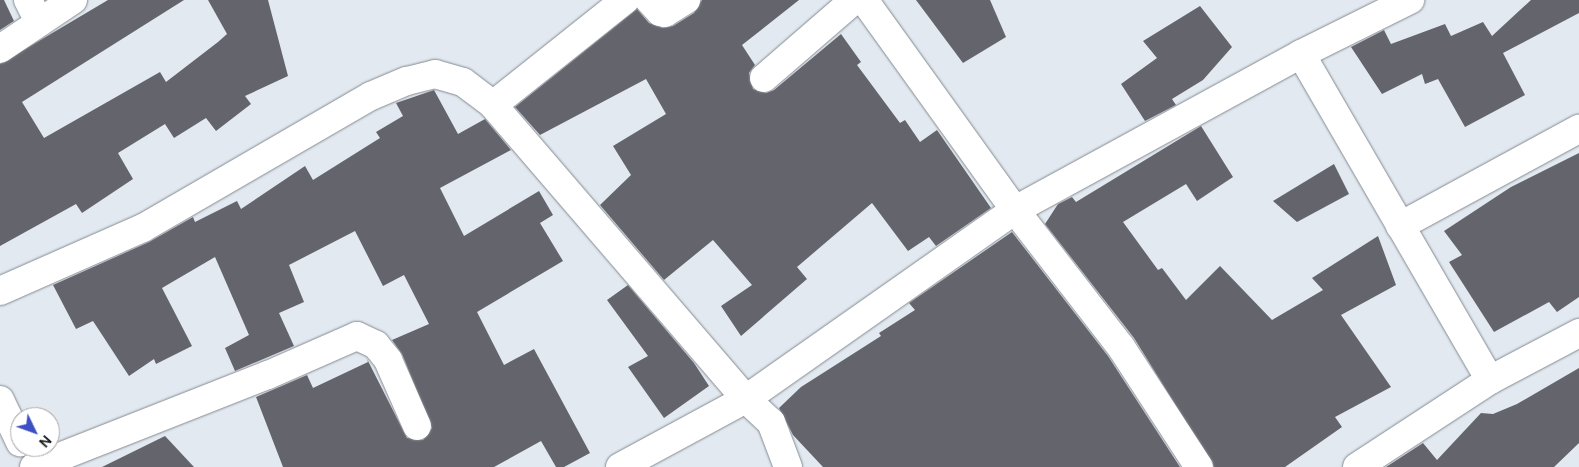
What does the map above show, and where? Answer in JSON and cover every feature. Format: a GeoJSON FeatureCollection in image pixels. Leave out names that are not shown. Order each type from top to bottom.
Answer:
{"type":"FeatureCollection","features":[{"type":"Feature","properties":{"kind":"street"},"geometry":{"type":"LineString","coordinates":[[0,49],[33,11],[73,0]]}},
{"type":"Feature","properties":{"kind":"street"},"geometry":{"type":"LineString","coordinates":[[493,105],[626,0]]}},
{"type":"Feature","properties":{"kind":"street"},"geometry":{"type":"LineString","coordinates":[[649,0],[660,12],[665,13],[686,0]]}},
{"type":"Feature","properties":{"kind":"street"},"geometry":{"type":"LineString","coordinates":[[764,78],[854,0]]}},
{"type":"Feature","properties":{"kind":"street"},"geometry":{"type":"LineString","coordinates":[[864,0],[1015,210],[1121,347],[1188,463]]}},
{"type":"Feature","properties":{"kind":"street"},"geometry":{"type":"LineString","coordinates":[[620,467],[746,399],[1015,210],[1301,54],[1410,0]]}},
{"type":"Feature","properties":{"kind":"street"},"geometry":{"type":"LineString","coordinates":[[1301,54],[1490,380]]}},
{"type":"Feature","properties":{"kind":"street"},"geometry":{"type":"LineString","coordinates":[[0,290],[142,228],[370,96],[407,80],[435,74],[463,82],[493,105],[746,399],[771,422],[788,467]]}},
{"type":"Feature","properties":{"kind":"street"},"geometry":{"type":"LineString","coordinates":[[1400,226],[1579,129]]}},
{"type":"Feature","properties":{"kind":"street"},"geometry":{"type":"LineString","coordinates":[[1357,467],[1490,380],[1579,333]]}},
{"type":"Feature","properties":{"kind":"street"},"geometry":{"type":"LineString","coordinates":[[33,467],[268,375],[357,336],[376,345],[388,360],[417,426]]}},
{"type":"Feature","properties":{"kind":"street"},"geometry":{"type":"LineString","coordinates":[[0,400],[10,421]]}},
{"type":"Feature","properties":{"kind":"building"},"geometry":{"type":"Polygon","coordinates":[[[0,0],[4,0],[14,21],[0,30],[0,0]]]}},
{"type":"Feature","properties":{"kind":"building"},"geometry":{"type":"Polygon","coordinates":[[[108,0],[184,0],[22,102],[44,138],[160,72],[166,82],[218,42],[227,34],[208,0],[268,0],[288,76],[245,96],[251,104],[216,131],[206,118],[174,138],[165,124],[118,153],[133,179],[82,213],[76,204],[0,246],[0,64],[108,0]]]}},
{"type":"Feature","properties":{"kind":"building"},"geometry":{"type":"Polygon","coordinates":[[[702,0],[799,0],[742,45],[755,65],[749,73],[753,89],[766,93],[774,90],[841,34],[861,62],[857,65],[900,123],[905,120],[920,142],[937,130],[991,208],[936,246],[929,237],[908,251],[872,203],[797,267],[807,279],[741,336],[721,306],[752,285],[713,240],[664,280],[600,205],[631,175],[613,146],[666,114],[646,79],[540,135],[515,107],[637,9],[649,23],[663,28],[673,26],[694,13],[702,0]]]}},
{"type":"Feature","properties":{"kind":"building"},"geometry":{"type":"Polygon","coordinates":[[[916,0],[990,0],[1006,37],[963,63],[916,0]]]}},
{"type":"Feature","properties":{"kind":"building"},"geometry":{"type":"Polygon","coordinates":[[[1531,0],[1579,0],[1579,13],[1503,53],[1525,95],[1465,127],[1438,79],[1425,84],[1422,74],[1382,94],[1351,47],[1384,30],[1391,44],[1445,24],[1451,36],[1483,22],[1492,36],[1531,0]]]}},
{"type":"Feature","properties":{"kind":"building"},"geometry":{"type":"Polygon","coordinates":[[[1200,6],[1232,47],[1203,80],[1172,99],[1176,105],[1145,121],[1121,84],[1157,58],[1143,41],[1200,6]]]}},
{"type":"Feature","properties":{"kind":"building"},"geometry":{"type":"Polygon","coordinates":[[[434,90],[458,134],[485,119],[511,150],[440,188],[464,236],[539,191],[553,215],[540,223],[563,261],[477,312],[504,365],[534,349],[590,453],[564,467],[556,467],[541,441],[494,467],[283,467],[256,397],[307,375],[313,388],[368,362],[367,359],[407,438],[423,440],[432,428],[402,354],[392,340],[429,324],[404,275],[383,286],[355,231],[289,265],[304,302],[279,313],[294,346],[235,371],[225,348],[249,335],[215,257],[162,288],[192,346],[156,364],[154,359],[129,376],[93,321],[76,329],[53,285],[149,242],[193,217],[195,222],[237,201],[241,209],[305,166],[313,180],[380,138],[376,132],[403,116],[396,103],[434,90]]]}},
{"type":"Feature","properties":{"kind":"building"},"geometry":{"type":"Polygon","coordinates":[[[1201,126],[1233,177],[1197,201],[1186,184],[1123,222],[1158,270],[1162,268],[1186,300],[1220,266],[1272,320],[1323,290],[1312,278],[1378,236],[1396,285],[1341,315],[1391,387],[1335,417],[1342,427],[1285,467],[1214,467],[1134,338],[1045,224],[1058,204],[1072,197],[1076,202],[1201,126]]]}},
{"type":"Feature","properties":{"kind":"building"},"geometry":{"type":"Polygon","coordinates":[[[1579,153],[1579,297],[1557,312],[1549,302],[1494,332],[1449,262],[1462,255],[1444,231],[1511,187],[1579,153]]]}},
{"type":"Feature","properties":{"kind":"building"},"geometry":{"type":"Polygon","coordinates":[[[1334,164],[1349,194],[1297,222],[1273,201],[1334,164]]]}},
{"type":"Feature","properties":{"kind":"building"},"geometry":{"type":"Polygon","coordinates":[[[1012,232],[1108,356],[1180,467],[823,467],[793,435],[779,408],[801,387],[881,336],[879,333],[915,310],[909,303],[1012,232]]]}},
{"type":"Feature","properties":{"kind":"building"},"geometry":{"type":"Polygon","coordinates":[[[628,285],[694,363],[709,386],[664,418],[628,367],[648,356],[607,300],[628,285]]]}},
{"type":"Feature","properties":{"kind":"building"},"geometry":{"type":"Polygon","coordinates":[[[1579,368],[1579,443],[1554,467],[1386,467],[1423,443],[1437,460],[1481,413],[1493,414],[1517,404],[1579,368]]]}},
{"type":"Feature","properties":{"kind":"building"},"geometry":{"type":"Polygon","coordinates":[[[165,436],[194,467],[102,467],[165,436]]]}}]}
